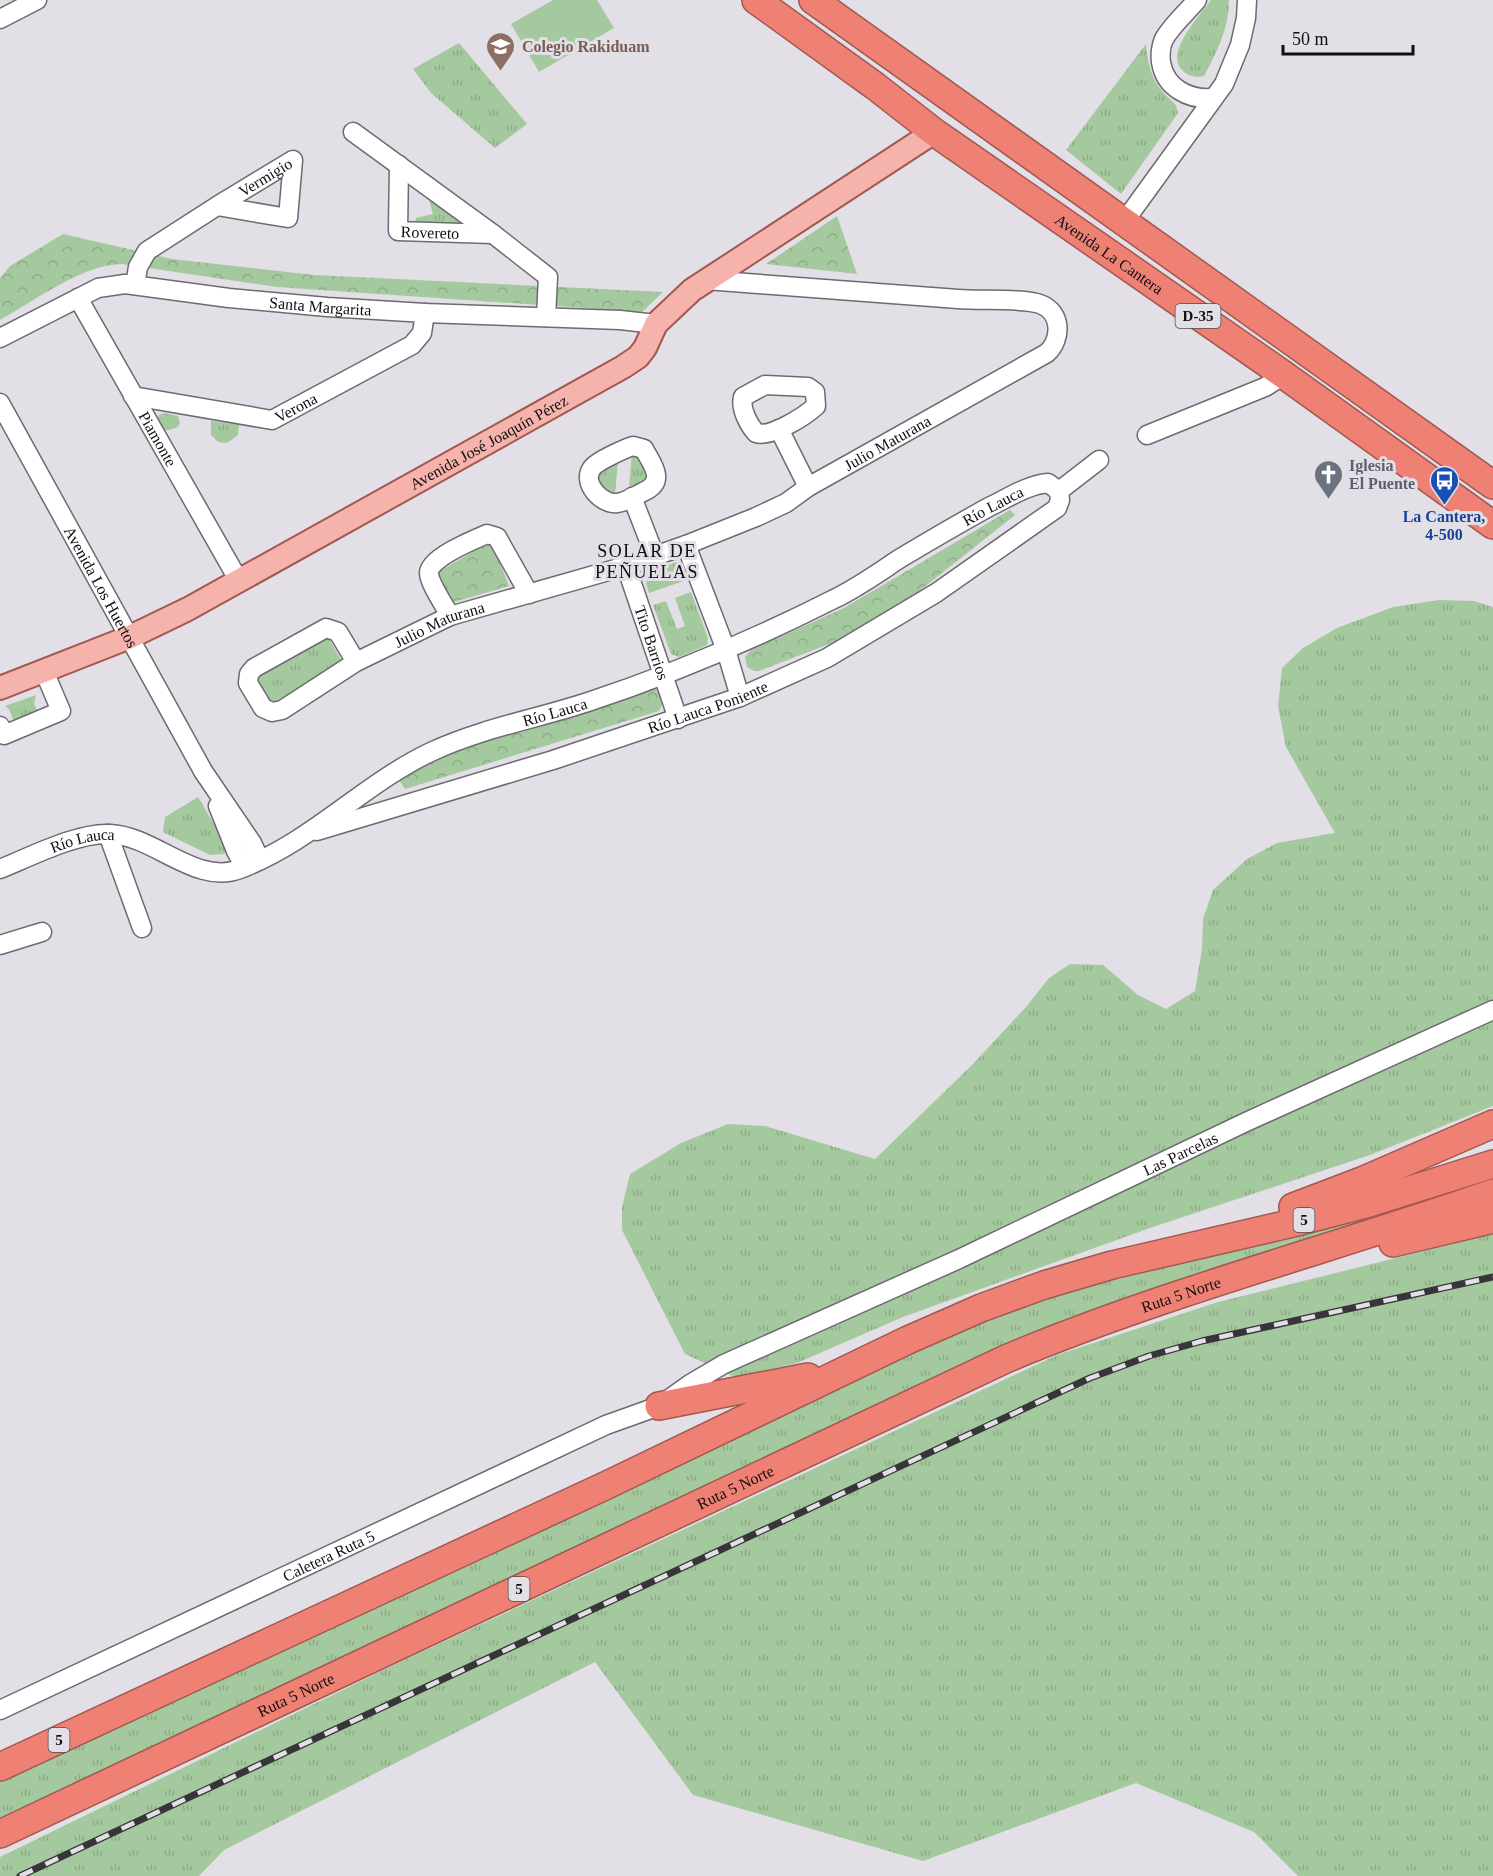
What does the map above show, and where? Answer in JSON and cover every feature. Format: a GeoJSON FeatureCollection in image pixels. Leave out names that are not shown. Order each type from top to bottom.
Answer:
{"type":"FeatureCollection","features":[{"type":"Feature","properties":{"kind":"highway","name":"Avenida La Cantera"},"geometry":{"type":"LineString","coordinates":[[756,0],[875,86],[934,132],[1284,375],[1493,525]]}},
{"type":"Feature","properties":{"kind":"highway","name":"Avenida La Cantera"},"geometry":{"type":"LineString","coordinates":[[813,0],[1493,484]]}},
{"type":"Feature","properties":{"kind":"highway"},"geometry":{"type":"LineString","coordinates":[[934,132],[954,122],[966,124],[1001,144],[1030,156]]}},
{"type":"Feature","properties":{"kind":"highway"},"geometry":{"type":"LineString","coordinates":[[1112,1265],[1341,1190],[1493,1124]]}},
{"type":"Feature","properties":{"kind":"highway","name":"5"},"geometry":{"type":"LineString","coordinates":[[0,1767],[607,1485],[933,1328],[1014,1295],[1112,1265],[1297,1222],[1406,1192],[1493,1164]]}},
{"type":"Feature","properties":{"kind":"highway","name":"Ruta 5 Norte"},"geometry":{"type":"LineString","coordinates":[[0,1833],[621,1542],[982,1369],[1093,1324],[1199,1287],[1359,1238],[1493,1193]]}},
{"type":"Feature","properties":{"kind":"highway"},"geometry":{"type":"LineString","coordinates":[[1199,1287],[1493,1219]]}},
{"type":"Feature","properties":{"kind":"highway"},"geometry":{"type":"LineString","coordinates":[[659,1406],[783,1383],[880,1354]]}},
{"type":"Feature","properties":{"kind":"main road","name":"Avenida José Joaquín Pérez"},"geometry":{"type":"LineString","coordinates":[[0,688],[130,637],[188,609],[623,367],[638,357],[645,348],[656,324],[679,300],[706,280],[934,132]]}},
{"type":"Feature","properties":{"kind":"street"},"geometry":{"type":"LineString","coordinates":[[0,20],[37,0]]}},
{"type":"Feature","properties":{"kind":"street"},"geometry":{"type":"LineString","coordinates":[[1197,0],[1164,39],[1162,66],[1170,81],[1184,94],[1197,98],[1213,98]]}},
{"type":"Feature","properties":{"kind":"street"},"geometry":{"type":"LineString","coordinates":[[1124,222],[1224,84],[1240,45],[1247,0]]}},
{"type":"Feature","properties":{"kind":"street","name":"Rovereto"},"geometry":{"type":"LineString","coordinates":[[353,132],[548,277],[546,317]]}},
{"type":"Feature","properties":{"kind":"street","name":"Rovereto"},"geometry":{"type":"LineString","coordinates":[[399,165],[398,231],[493,234]]}},
{"type":"Feature","properties":{"kind":"street","name":"Vermigio"},"geometry":{"type":"LineString","coordinates":[[135,285],[138,267],[147,251],[217,206]]}},
{"type":"Feature","properties":{"kind":"street","name":"Julio Maturana"},"geometry":{"type":"LineString","coordinates":[[356,662],[338,632],[326,628],[254,668],[249,674],[248,682],[263,708],[277,712],[356,662],[450,616],[626,566],[686,545],[786,503],[808,487],[1047,353],[1055,342],[1058,328],[1047,308],[1031,303],[706,280]]}},
{"type":"Feature","properties":{"kind":"street","name":"Santa Margarita"},"geometry":{"type":"LineString","coordinates":[[0,338],[107,285],[135,285],[230,298],[425,313],[620,320],[656,324]]}},
{"type":"Feature","properties":{"kind":"street","name":"Piamonte"},"geometry":{"type":"LineString","coordinates":[[78,298],[239,581]]}},
{"type":"Feature","properties":{"kind":"street","name":"Verona"},"geometry":{"type":"LineString","coordinates":[[134,396],[272,420],[412,345],[422,333],[425,313]]}},
{"type":"Feature","properties":{"kind":"street"},"geometry":{"type":"LineString","coordinates":[[1147,435],[1264,387],[1284,375]]}},
{"type":"Feature","properties":{"kind":"street","name":"Avenida Los Huertos"},"geometry":{"type":"LineString","coordinates":[[0,403],[203,771],[236,851],[253,864]]}},
{"type":"Feature","properties":{"kind":"street"},"geometry":{"type":"LineString","coordinates":[[779,429],[808,487]]}},
{"type":"Feature","properties":{"kind":"street"},"geometry":{"type":"LineString","coordinates":[[1059,490],[1099,460]]}},
{"type":"Feature","properties":{"kind":"street","name":"Río Lauca"},"geometry":{"type":"LineString","coordinates":[[0,869],[84,836],[108,834],[134,838],[204,871],[217,874],[228,873],[253,864],[304,835],[402,766],[433,751],[470,735],[585,702],[726,650],[839,597],[941,533],[1013,495],[1048,483],[1059,490]]}},
{"type":"Feature","properties":{"kind":"street","name":"Río Lauca Poniente"},"geometry":{"type":"LineString","coordinates":[[304,835],[553,760],[678,719],[740,697],[827,658],[936,593],[1057,508],[1060,500],[1059,490]]}},
{"type":"Feature","properties":{"kind":"street"},"geometry":{"type":"LineString","coordinates":[[632,497],[655,556]]}},
{"type":"Feature","properties":{"kind":"street"},"geometry":{"type":"LineString","coordinates":[[450,616],[429,575],[430,565],[486,534],[497,537],[529,594]]}},
{"type":"Feature","properties":{"kind":"street"},"geometry":{"type":"LineString","coordinates":[[686,545],[726,650],[740,697]]}},
{"type":"Feature","properties":{"kind":"street","name":"Tito Barrios"},"geometry":{"type":"LineString","coordinates":[[626,566],[678,719]]}},
{"type":"Feature","properties":{"kind":"street"},"geometry":{"type":"LineString","coordinates":[[0,726],[4,735],[61,711],[44,670]]}},
{"type":"Feature","properties":{"kind":"street"},"geometry":{"type":"LineString","coordinates":[[108,834],[142,928]]}},
{"type":"Feature","properties":{"kind":"street"},"geometry":{"type":"LineString","coordinates":[[0,945],[42,932]]}},
{"type":"Feature","properties":{"kind":"street","name":"Las Parcelas"},"geometry":{"type":"LineString","coordinates":[[659,1406],[724,1364],[959,1259],[1376,1062],[1493,1010]]}},
{"type":"Feature","properties":{"kind":"street","name":"Caletera Ruta 5"},"geometry":{"type":"LineString","coordinates":[[0,1710],[606,1425],[659,1406]]}},
{"type":"Feature","properties":{"kind":"green space"},"geometry":{"type":"Polygon","coordinates":[[[553,0],[597,0],[614,28],[539,72],[511,24],[553,0]]]}},
{"type":"Feature","properties":{"kind":"green space"},"geometry":{"type":"Polygon","coordinates":[[[1211,0],[1229,0],[1225,30],[1204,76],[1192,76],[1182,70],[1178,62],[1178,53],[1186,34],[1211,0]]]}},
{"type":"Feature","properties":{"kind":"green space"},"geometry":{"type":"Polygon","coordinates":[[[459,43],[527,124],[495,148],[431,93],[413,69],[459,43]]]}},
{"type":"Feature","properties":{"kind":"green space"},"geometry":{"type":"Polygon","coordinates":[[[1146,44],[1154,78],[1162,91],[1176,105],[1178,113],[1121,194],[1066,150],[1146,44]]]}},
{"type":"Feature","properties":{"kind":"green space"},"geometry":{"type":"Polygon","coordinates":[[[432,196],[467,222],[465,226],[415,226],[416,218],[433,214],[429,200],[432,196]]]}},
{"type":"Feature","properties":{"kind":"green space"},"geometry":{"type":"Polygon","coordinates":[[[837,216],[857,274],[766,264],[837,216]]]}},
{"type":"Feature","properties":{"kind":"green space"},"geometry":{"type":"Polygon","coordinates":[[[63,234],[172,259],[314,275],[663,292],[642,312],[277,287],[122,264],[91,270],[75,277],[0,320],[0,278],[10,266],[63,234]]]}},
{"type":"Feature","properties":{"kind":"green space"},"geometry":{"type":"Polygon","coordinates":[[[164,413],[178,416],[180,423],[178,427],[162,430],[157,421],[159,415],[164,413]]]}},
{"type":"Feature","properties":{"kind":"green space"},"geometry":{"type":"Polygon","coordinates":[[[211,421],[239,425],[238,435],[227,443],[218,442],[211,435],[211,421]]]}},
{"type":"Feature","properties":{"kind":"green space"},"geometry":{"type":"Polygon","coordinates":[[[632,453],[638,454],[649,473],[647,480],[629,487],[632,453]]]}},
{"type":"Feature","properties":{"kind":"green space"},"geometry":{"type":"Polygon","coordinates":[[[618,462],[615,493],[608,494],[598,482],[598,478],[600,474],[618,462]]]}},
{"type":"Feature","properties":{"kind":"green space"},"geometry":{"type":"Polygon","coordinates":[[[1010,510],[1015,515],[913,596],[832,643],[759,671],[747,667],[745,657],[751,650],[844,608],[1010,510]]]}},
{"type":"Feature","properties":{"kind":"green space"},"geometry":{"type":"Polygon","coordinates":[[[488,542],[493,545],[509,586],[451,601],[438,575],[439,572],[488,542]]]}},
{"type":"Feature","properties":{"kind":"green space"},"geometry":{"type":"Polygon","coordinates":[[[676,562],[683,563],[689,579],[649,593],[646,583],[648,575],[676,562]]]}},
{"type":"Feature","properties":{"kind":"green space"},"geometry":{"type":"Polygon","coordinates":[[[691,592],[708,638],[707,645],[679,657],[671,654],[653,605],[666,601],[677,629],[685,626],[675,598],[691,592]]]}},
{"type":"Feature","properties":{"kind":"green space"},"geometry":{"type":"Polygon","coordinates":[[[1439,600],[1474,601],[1493,607],[1493,1106],[1370,1155],[1150,1228],[903,1317],[797,1363],[735,1377],[685,1354],[622,1230],[622,1207],[630,1174],[681,1143],[728,1124],[765,1126],[875,1159],[972,1065],[1026,1007],[1049,978],[1070,964],[1103,965],[1138,995],[1166,1009],[1195,991],[1202,949],[1203,919],[1213,890],[1247,859],[1277,843],[1335,833],[1286,747],[1278,706],[1282,668],[1303,648],[1337,628],[1393,607],[1439,600]]]}},
{"type":"Feature","properties":{"kind":"green space"},"geometry":{"type":"Polygon","coordinates":[[[328,637],[341,660],[338,667],[274,702],[269,701],[257,680],[264,671],[328,637]]]}},
{"type":"Feature","properties":{"kind":"green space"},"geometry":{"type":"Polygon","coordinates":[[[652,688],[661,692],[664,701],[659,711],[405,789],[396,776],[429,758],[652,688]]]}},
{"type":"Feature","properties":{"kind":"green space"},"geometry":{"type":"Polygon","coordinates":[[[36,695],[34,704],[38,711],[14,722],[9,709],[5,706],[36,695]]]}},
{"type":"Feature","properties":{"kind":"green space"},"geometry":{"type":"Polygon","coordinates":[[[198,797],[226,845],[227,851],[224,854],[210,855],[163,832],[165,817],[198,797]]]}},
{"type":"Feature","properties":{"kind":"green space"},"geometry":{"type":"Polygon","coordinates":[[[1431,1198],[1423,1206],[988,1353],[0,1818],[0,1781],[968,1327],[1052,1295],[1117,1276],[1431,1198]]]}},
{"type":"Feature","properties":{"kind":"green space"},"geometry":{"type":"Polygon","coordinates":[[[1493,1234],[1493,1876],[1298,1876],[1254,1832],[1136,1783],[923,1861],[693,1795],[595,1662],[224,1850],[199,1876],[0,1876],[0,1857],[398,1663],[1057,1355],[1218,1302],[1493,1234]]]}},
{"type":"Feature","properties":{"kind":"railway"},"geometry":{"type":"LineString","coordinates":[[20,1876],[1090,1378],[1149,1356],[1202,1341],[1493,1277]]}},
{"type":"Feature","properties":{"kind":"place","name":"Colegio Rakiduam"},"geometry":{"type":"Point","coordinates":[501,72]}},
{"type":"Feature","properties":{"kind":"place","name":"Iglesia El Puente"},"geometry":{"type":"Point","coordinates":[1328,500]}},
{"type":"Feature","properties":{"kind":"place","name":"La Cantera, 4-500"},"geometry":{"type":"Point","coordinates":[1444,506]}},
{"type":"Feature","properties":{"kind":"district","name":"SOLAR DE PEÑUELAS"},"geometry":{"type":"Point","coordinates":[647,561]}}]}
